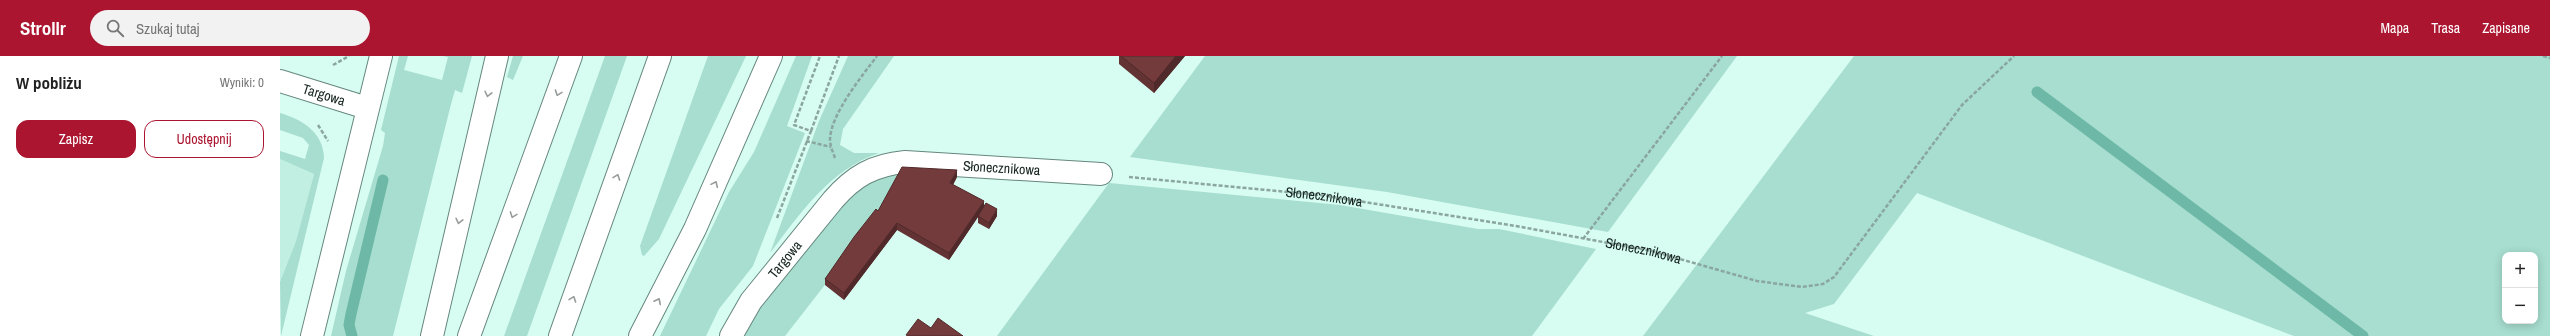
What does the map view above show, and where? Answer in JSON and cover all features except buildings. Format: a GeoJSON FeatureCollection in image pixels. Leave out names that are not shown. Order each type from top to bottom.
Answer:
{"type":"FeatureCollection","features":[{"type":"Feature","properties":{"kind":"main road"},"geometry":{"type":"LineString","coordinates":[[312,336],[381,56]]}},
{"type":"Feature","properties":{"kind":"main road"},"geometry":{"type":"LineString","coordinates":[[432,336],[497,56]]}},
{"type":"Feature","properties":{"kind":"main road"},"geometry":{"type":"LineString","coordinates":[[469,336],[571,56]]}},
{"type":"Feature","properties":{"kind":"main road"},"geometry":{"type":"LineString","coordinates":[[560,336],[660,56]]}},
{"type":"Feature","properties":{"kind":"main road"},"geometry":{"type":"LineString","coordinates":[[640,336],[695,229],[771,56]]}},
{"type":"Feature","properties":{"kind":"main road","name":"Targowa"},"geometry":{"type":"LineString","coordinates":[[280,81],[367,108]]}},
{"type":"Feature","properties":{"kind":"main road","name":"Słonecznikowa"},"geometry":{"type":"LineString","coordinates":[[844,186],[857,176],[876,166],[905,162],[1101,174]]}},
{"type":"Feature","properties":{"kind":"main road","name":"Targowa"},"geometry":{"type":"LineString","coordinates":[[730,336],[751,301],[844,186]]}},
{"type":"Feature","properties":{"kind":"path"},"geometry":{"type":"LineString","coordinates":[[794,125],[820,56]]}},
{"type":"Feature","properties":{"kind":"path"},"geometry":{"type":"LineString","coordinates":[[811,131],[840,56]]}},
{"type":"Feature","properties":{"kind":"path"},"geometry":{"type":"LineString","coordinates":[[844,186],[831,147],[831,135],[836,120],[846,102],[877,56]]}},
{"type":"Feature","properties":{"kind":"path"},"geometry":{"type":"LineString","coordinates":[[1583,239],[1722,56]]}},
{"type":"Feature","properties":{"kind":"path","name":"Słonecznikowa"},"geometry":{"type":"LineString","coordinates":[[1101,174],[1320,195],[1652,251],[1757,281],[1802,287],[1823,284],[1834,277],[1962,105],[2014,56]]}},
{"type":"Feature","properties":{"kind":"path"},"geometry":{"type":"LineString","coordinates":[[2543,56],[2550,58]]}},
{"type":"Feature","properties":{"kind":"path"},"geometry":{"type":"LineString","coordinates":[[806,141],[831,147]]}},
{"type":"Feature","properties":{"kind":"shaded area"},"geometry":{"type":"Polygon","coordinates":[[[399,56],[408,56],[404,70],[442,80],[448,57],[443,56],[472,56],[462,93],[455,90],[393,336],[331,336],[346,271],[383,146],[385,133],[381,130],[399,56]]]}},
{"type":"Feature","properties":{"kind":"shaded area"},"geometry":{"type":"Polygon","coordinates":[[[513,56],[523,56],[513,80],[507,77],[513,56]]]}},
{"type":"Feature","properties":{"kind":"shaded area"},"geometry":{"type":"Polygon","coordinates":[[[605,56],[627,56],[527,336],[504,336],[605,56]]]}},
{"type":"Feature","properties":{"kind":"shaded area"},"geometry":{"type":"Polygon","coordinates":[[[708,56],[746,56],[659,239],[644,256],[642,255],[640,246],[708,56]]]}},
{"type":"Feature","properties":{"kind":"shaded area"},"geometry":{"type":"Polygon","coordinates":[[[796,56],[812,56],[787,126],[805,133],[753,266],[719,309],[706,336],[660,336],[729,192],[754,152],[796,56]]]}},
{"type":"Feature","properties":{"kind":"shaded area"},"geometry":{"type":"Polygon","coordinates":[[[848,56],[894,56],[843,129],[840,145],[854,153],[879,153],[845,170],[830,182],[804,209],[770,253],[819,121],[848,56]]]}},
{"type":"Feature","properties":{"kind":"shaded area"},"geometry":{"type":"Polygon","coordinates":[[[1205,56],[1737,56],[1608,232],[1387,192],[1130,157],[1205,56]]]}},
{"type":"Feature","properties":{"kind":"shaded area"},"geometry":{"type":"Polygon","coordinates":[[[1854,56],[2550,56],[2550,336],[2294,336],[1917,193],[1834,304],[1805,313],[1874,336],[1643,336],[1854,56]]]}},
{"type":"Feature","properties":{"kind":"shaded area"},"geometry":{"type":"Polygon","coordinates":[[[280,113],[304,123],[316,134],[323,149],[324,158],[281,336],[280,282],[296,241],[314,174],[280,159],[280,151],[305,159],[309,145],[303,138],[280,130],[280,113]]]}},
{"type":"Feature","properties":{"kind":"shaded area"},"geometry":{"type":"Polygon","coordinates":[[[280,159],[314,174],[296,241],[280,282],[280,159]]]}},
{"type":"Feature","properties":{"kind":"shaded area"},"geometry":{"type":"Polygon","coordinates":[[[906,169],[863,234],[785,336],[743,336],[755,314],[771,292],[848,198],[864,184],[906,169]]]}},
{"type":"Feature","properties":{"kind":"shaded area"},"geometry":{"type":"Polygon","coordinates":[[[1109,183],[1340,205],[1478,229],[1499,229],[1596,249],[1532,336],[997,336],[1109,183]]]}},
{"type":"Feature","properties":{"kind":"waterway"},"geometry":{"type":"LineString","coordinates":[[2037,92],[2363,336]]}},
{"type":"Feature","properties":{"kind":"waterway"},"geometry":{"type":"LineString","coordinates":[[352,336],[349,325],[351,314],[383,180]]}}]}
